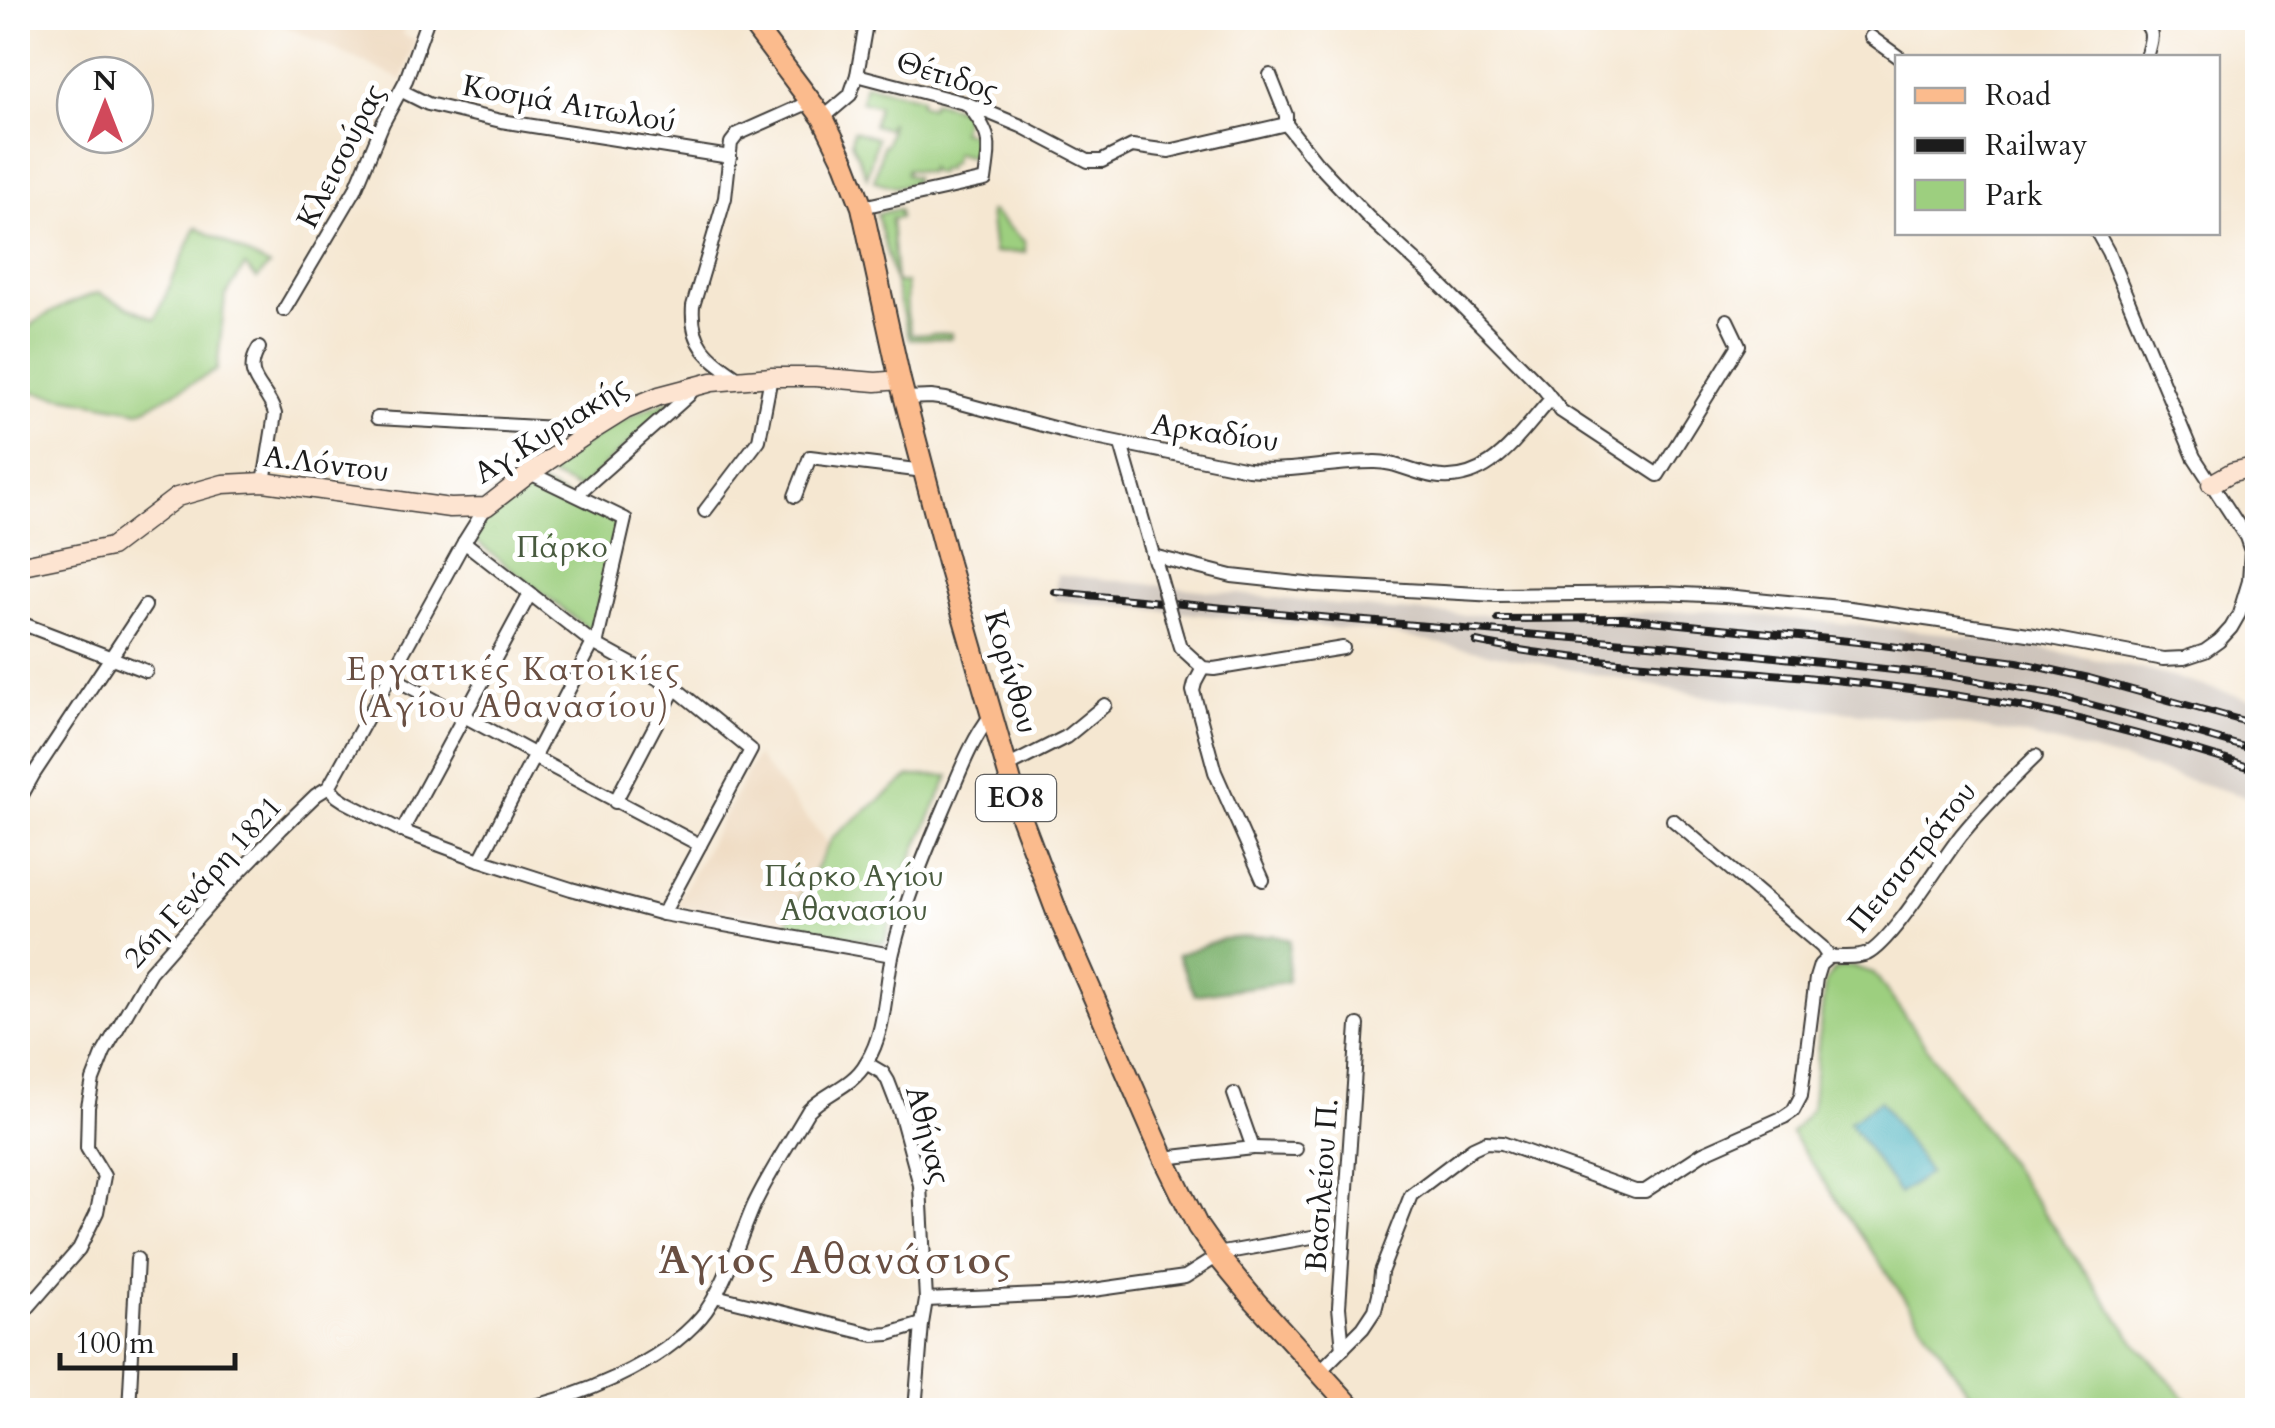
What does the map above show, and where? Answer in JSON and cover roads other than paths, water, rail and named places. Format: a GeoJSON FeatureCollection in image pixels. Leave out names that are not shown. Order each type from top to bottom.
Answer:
{"type":"FeatureCollection","features":[{"type":"Feature","properties":{"kind":"main road","name":"Κορίνθου"},"geometry":{"type":"LineString","coordinates":[[748,18],[818,110],[862,206],[924,471],[1040,872],[1164,1158],[1198,1227],[1217,1255],[1354,1410]]}},
{"type":"Feature","properties":{"kind":"main road","name":"Αγ.Κυριακής"},"geometry":{"type":"LineString","coordinates":[[478,507],[636,404],[695,386],[815,377],[876,382],[903,389]]}},
{"type":"Feature","properties":{"kind":"main road"},"geometry":{"type":"LineString","coordinates":[[2211,484],[2232,472],[2258,466]]}},
{"type":"Feature","properties":{"kind":"main road","name":"Α.Λόντου"},"geometry":{"type":"LineString","coordinates":[[19,566],[111,548],[177,497],[223,484],[264,482],[450,508],[478,507]]}},
{"type":"Feature","properties":{"kind":"street","name":"Κλεισούρας"},"geometry":{"type":"LineString","coordinates":[[284,310],[355,190],[382,124],[402,91],[428,18]]}},
{"type":"Feature","properties":{"kind":"street"},"geometry":{"type":"LineString","coordinates":[[742,380],[704,350],[692,318],[725,198],[731,143],[738,134],[818,110],[850,95],[867,18]]}},
{"type":"Feature","properties":{"kind":"street"},"geometry":{"type":"LineString","coordinates":[[2142,18],[2152,33],[2147,55]]}},
{"type":"Feature","properties":{"kind":"street"},"geometry":{"type":"LineString","coordinates":[[1871,36],[1896,55]]}},
{"type":"Feature","properties":{"kind":"street"},"geometry":{"type":"LineString","coordinates":[[1270,75],[1286,124],[1369,218],[1544,389],[1561,412],[1658,475],[1739,345],[1727,320]]}},
{"type":"Feature","properties":{"kind":"street","name":"Θέτιδος"},"geometry":{"type":"LineString","coordinates":[[857,76],[968,104],[1021,126],[1088,162],[1132,146],[1169,151],[1286,124]]}},
{"type":"Feature","properties":{"kind":"street","name":"Κοσμά Αιτωλού"},"geometry":{"type":"LineString","coordinates":[[402,91],[428,104],[501,121],[730,156]]}},
{"type":"Feature","properties":{"kind":"street"},"geometry":{"type":"LineString","coordinates":[[862,206],[985,180],[990,145],[968,104]]}},
{"type":"Feature","properties":{"kind":"street"},"geometry":{"type":"LineString","coordinates":[[1155,561],[1232,576],[1315,585],[1496,595],[1662,593],[1820,605],[2035,634],[2144,657],[2174,659],[2205,651],[2231,628],[2245,598],[2252,551],[2194,456],[2099,235]]}},
{"type":"Feature","properties":{"kind":"street"},"geometry":{"type":"LineString","coordinates":[[259,348],[252,372],[275,414],[264,482]]}},
{"type":"Feature","properties":{"kind":"street"},"geometry":{"type":"LineString","coordinates":[[705,512],[760,440],[770,378]]}},
{"type":"Feature","properties":{"kind":"street"},"geometry":{"type":"LineString","coordinates":[[583,490],[695,386]]}},
{"type":"Feature","properties":{"kind":"street","name":"Αρκαδίου"},"geometry":{"type":"LineString","coordinates":[[903,389],[1122,444],[1267,471],[1378,462],[1438,477],[1470,474],[1495,462],[1551,399]]}},
{"type":"Feature","properties":{"kind":"street"},"geometry":{"type":"LineString","coordinates":[[377,418],[592,430]]}},
{"type":"Feature","properties":{"kind":"street"},"geometry":{"type":"LineString","coordinates":[[1122,444],[1180,647],[1204,668],[1343,648]]}},
{"type":"Feature","properties":{"kind":"street"},"geometry":{"type":"LineString","coordinates":[[795,496],[810,457],[924,471]]}},
{"type":"Feature","properties":{"kind":"street"},"geometry":{"type":"LineString","coordinates":[[480,860],[594,644],[625,519],[530,473]]}},
{"type":"Feature","properties":{"kind":"street","name":"26η Γενάρη 1821"},"geometry":{"type":"LineString","coordinates":[[18,1319],[79,1249],[97,1212],[104,1176],[86,1148],[92,1080],[104,1052],[150,972],[258,853],[329,787],[464,542],[478,507]]}},
{"type":"Feature","properties":{"kind":"street"},"geometry":{"type":"LineString","coordinates":[[464,542],[594,644],[675,688],[752,750],[663,914]]}},
{"type":"Feature","properties":{"kind":"street"},"geometry":{"type":"LineString","coordinates":[[18,606],[19,566]]}},
{"type":"Feature","properties":{"kind":"street"},"geometry":{"type":"LineString","coordinates":[[402,832],[530,594]]}},
{"type":"Feature","properties":{"kind":"street"},"geometry":{"type":"LineString","coordinates":[[18,802],[146,606]]}},
{"type":"Feature","properties":{"kind":"street"},"geometry":{"type":"LineString","coordinates":[[18,622],[146,671]]}},
{"type":"Feature","properties":{"kind":"street"},"geometry":{"type":"LineString","coordinates":[[1204,668],[1192,691],[1215,772],[1263,880]]}},
{"type":"Feature","properties":{"kind":"street"},"geometry":{"type":"LineString","coordinates":[[390,676],[700,845]]}},
{"type":"Feature","properties":{"kind":"street"},"geometry":{"type":"LineString","coordinates":[[615,802],[675,688]]}},
{"type":"Feature","properties":{"kind":"street"},"geometry":{"type":"LineString","coordinates":[[1007,767],[1066,737],[1105,704]]}},
{"type":"Feature","properties":{"kind":"street"},"geometry":{"type":"LineString","coordinates":[[517,1410],[541,1406],[647,1362],[698,1320],[715,1296],[756,1201],[808,1111],[848,1083],[866,1063],[877,1041],[892,954],[913,882],[976,735],[992,714]]}},
{"type":"Feature","properties":{"kind":"street","name":"Πεισιστράτου"},"geometry":{"type":"LineString","coordinates":[[1319,1372],[1375,1310],[1381,1272],[1411,1195],[1473,1148],[1486,1142],[1502,1143],[1635,1191],[1646,1191],[1703,1153],[1793,1111],[1802,1096],[1820,966],[1829,957],[1859,956],[1872,951],[1960,836],[2036,756]]}},
{"type":"Feature","properties":{"kind":"street"},"geometry":{"type":"LineString","coordinates":[[329,787],[336,796],[402,832],[480,860],[663,914],[892,954]]}},
{"type":"Feature","properties":{"kind":"street"},"geometry":{"type":"LineString","coordinates":[[1674,820],[1829,957]]}},
{"type":"Feature","properties":{"kind":"street","name":"Βασιλείου Π."},"geometry":{"type":"LineString","coordinates":[[1342,1349],[1339,1307],[1358,1025]]}},
{"type":"Feature","properties":{"kind":"street","name":"Αθήνας"},"geometry":{"type":"LineString","coordinates":[[866,1063],[888,1081],[920,1185],[926,1300],[916,1410]]}},
{"type":"Feature","properties":{"kind":"street"},"geometry":{"type":"LineString","coordinates":[[1234,1094],[1254,1148]]}},
{"type":"Feature","properties":{"kind":"street"},"geometry":{"type":"LineString","coordinates":[[1164,1158],[1254,1148],[1296,1149]]}},
{"type":"Feature","properties":{"kind":"street"},"geometry":{"type":"LineString","coordinates":[[926,1300],[1065,1294],[1185,1277],[1217,1255],[1312,1236]]}},
{"type":"Feature","properties":{"kind":"street"},"geometry":{"type":"LineString","coordinates":[[129,1410],[138,1260]]}},
{"type":"Feature","properties":{"kind":"street"},"geometry":{"type":"LineString","coordinates":[[715,1296],[874,1335],[922,1324]]}},
{"type":"Feature","properties":{"kind":"water"},"geometry":{"type":"Polygon","coordinates":[[[1880,1101],[1929,1173],[1899,1194],[1849,1122],[1880,1101]]]}},
{"type":"Feature","properties":{"kind":"railway"},"geometry":{"type":"LineString","coordinates":[[1055,592],[1673,646],[1949,676],[2051,694],[2258,751]]}},
{"type":"Feature","properties":{"kind":"railway"},"geometry":{"type":"LineString","coordinates":[[1498,619],[1622,618],[2017,662],[2258,725]]}},
{"type":"Feature","properties":{"kind":"railway"},"geometry":{"type":"LineString","coordinates":[[1476,642],[1606,661],[1825,679],[1978,699],[2116,728],[2258,770]]}},
{"type":"Feature","properties":{"kind":"district","name":"Εργατικές Κατοικίες (Αγίου Αθανασίου)"},"geometry":{"type":"Point","coordinates":[514,688]}},
{"type":"Feature","properties":{"kind":"district","name":"Άγιος Αθανάσιος"},"geometry":{"type":"Point","coordinates":[836,1260]}},
{"type":"Feature","properties":{"kind":"park label","name":"Πάρκο"},"geometry":{"type":"Point","coordinates":[562,547]}},
{"type":"Feature","properties":{"kind":"park label","name":"Πάρκο Αγίου Αθανασίου"},"geometry":{"type":"Point","coordinates":[854,893]}}]}
